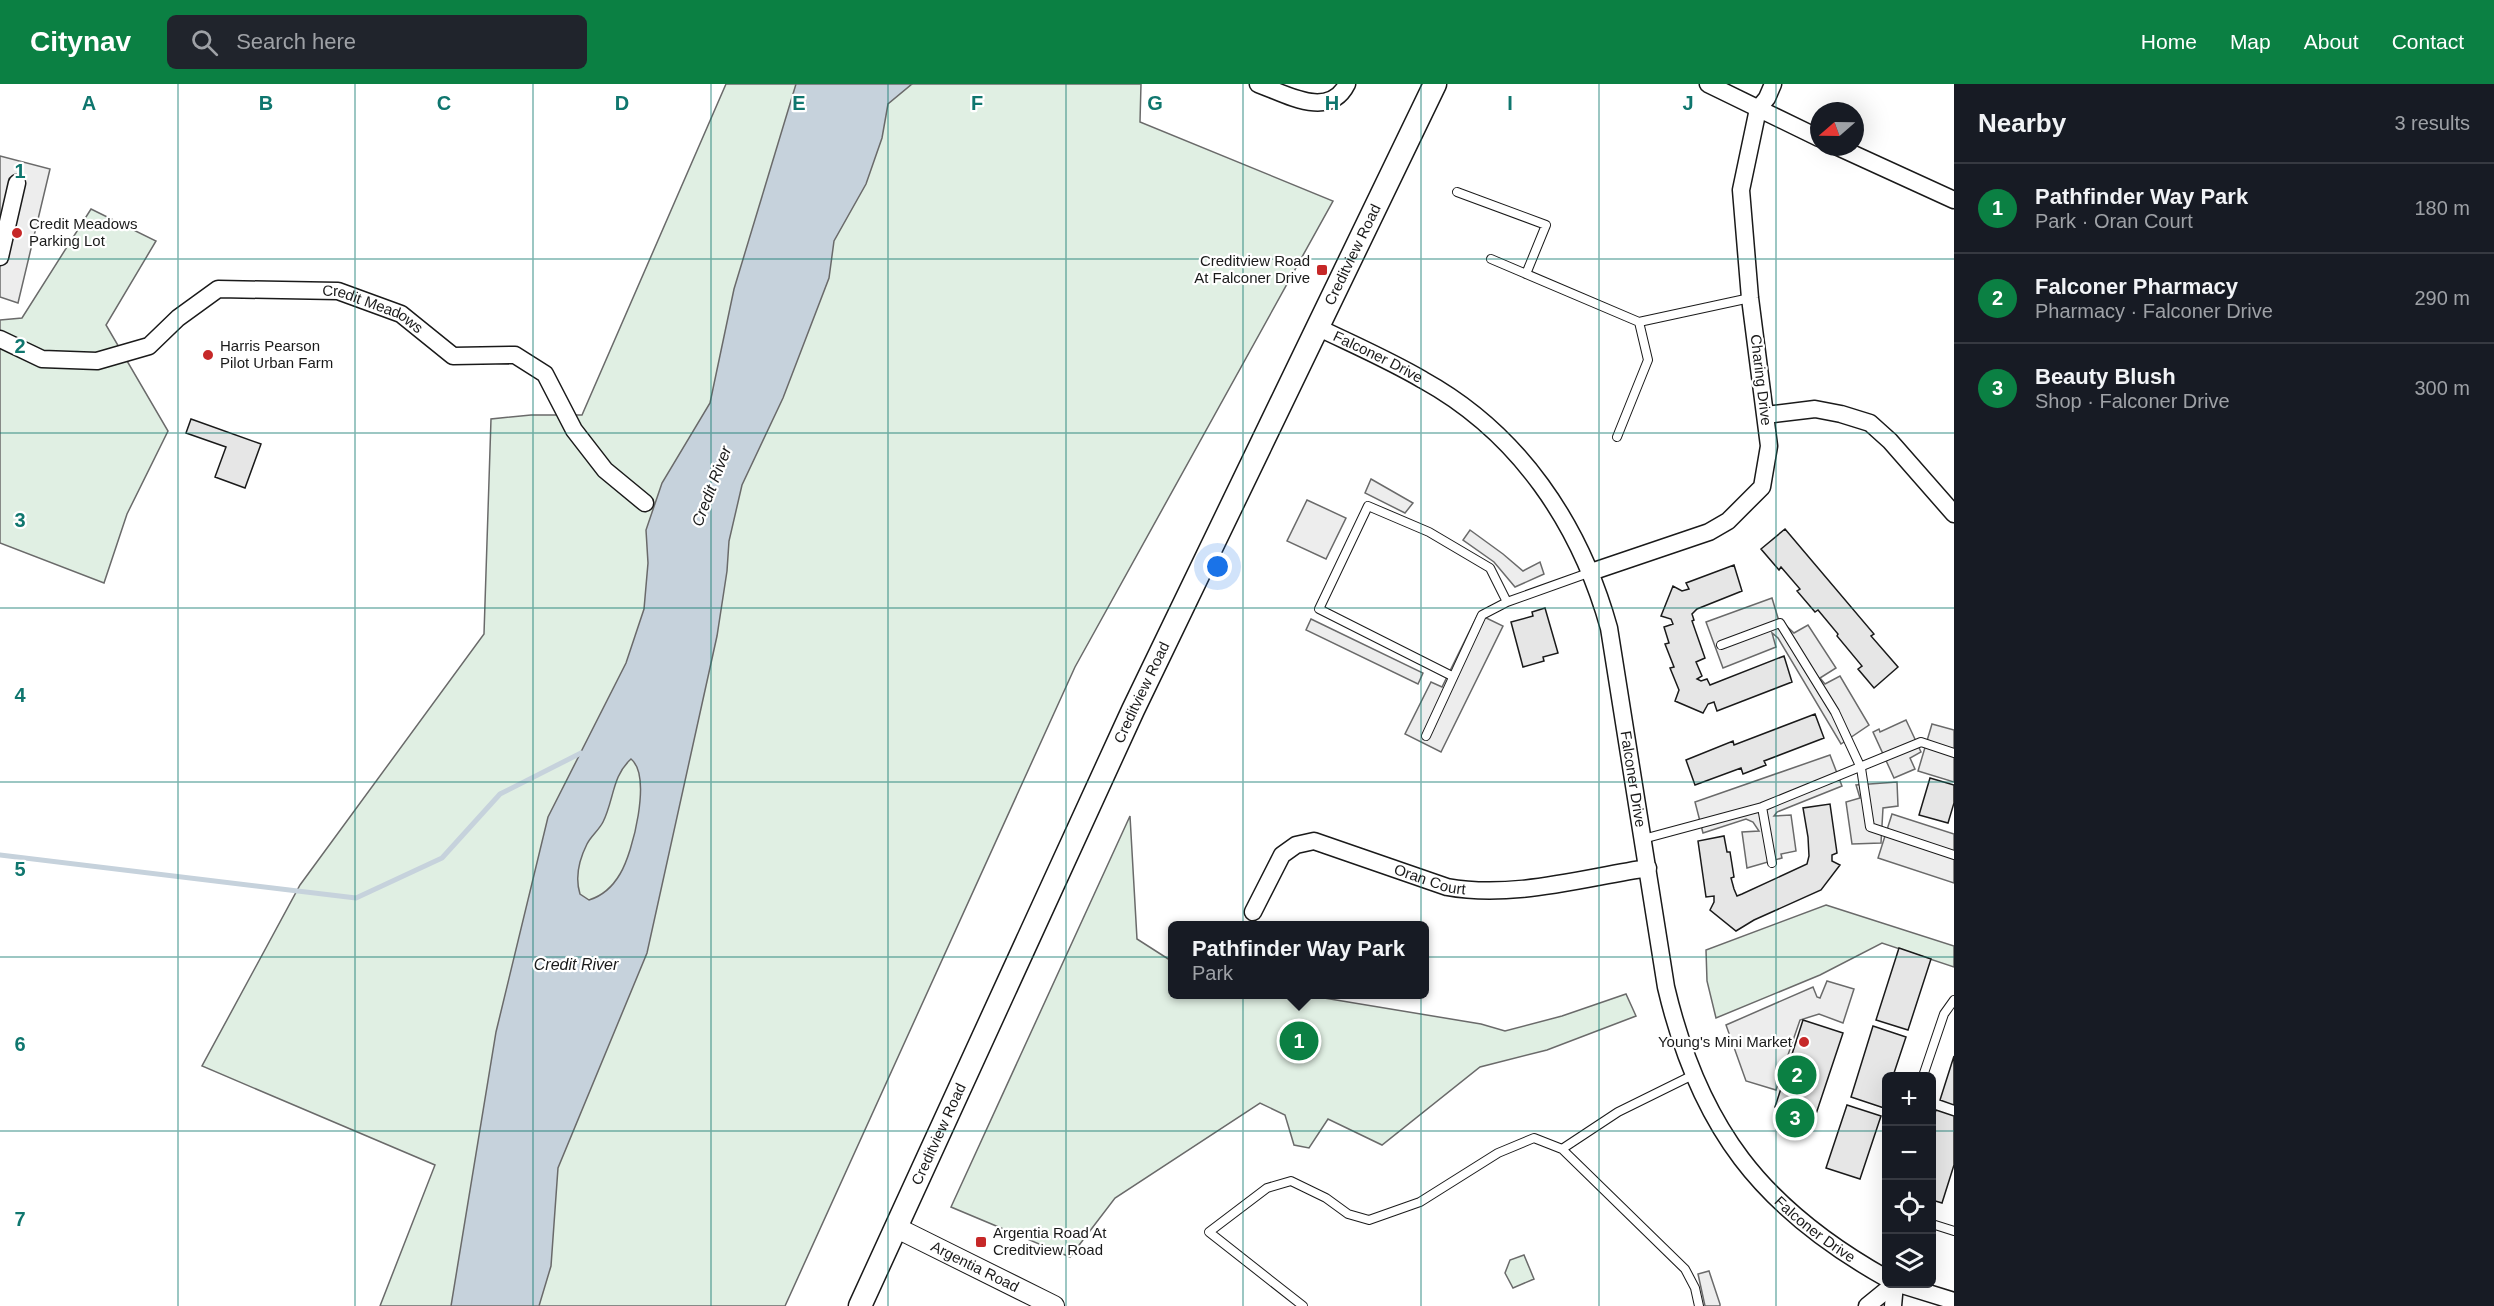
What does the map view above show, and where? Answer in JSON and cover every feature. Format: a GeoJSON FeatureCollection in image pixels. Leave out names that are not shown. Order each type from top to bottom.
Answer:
{"type":"FeatureCollection","features":[{"type":"Feature","properties":{"kind":"main road","name":"Creditview Road"},"geometry":{"type":"LineString","coordinates":[[860,1306],[1133,710],[1436,84]]}},
{"type":"Feature","properties":{"kind":"street"},"geometry":{"type":"LineString","coordinates":[[1258,84],[1317,104],[1336,98],[1347,84]]}},
{"type":"Feature","properties":{"kind":"street"},"geometry":{"type":"LineString","coordinates":[[1708,84],[1810,134]]}},
{"type":"Feature","properties":{"kind":"street","name":"Charing Drive"},"geometry":{"type":"LineString","coordinates":[[1591,572],[1709,532],[1728,521],[1762,487],[1769,446],[1750,298],[1741,190],[1758,109],[1767,98],[1773,84]]}},
{"type":"Feature","properties":{"kind":"street"},"geometry":{"type":"LineString","coordinates":[[1858,156],[1954,200]]}},
{"type":"Feature","properties":{"kind":"street"},"geometry":{"type":"LineString","coordinates":[[0,257],[17,183]]}},
{"type":"Feature","properties":{"kind":"street","name":"Credit Meadows"},"geometry":{"type":"LineString","coordinates":[[0,339],[42,359],[97,362],[149,345],[178,318],[218,289],[338,291],[401,314],[453,356],[514,355],[545,374],[574,430],[605,470],[645,503]]}},
{"type":"Feature","properties":{"kind":"street","name":"Falconer Drive"},"geometry":{"type":"LineString","coordinates":[[1317,327],[1424,380],[1455,401],[1495,433],[1520,458],[1550,496],[1571,528],[1591,572],[1614,650],[1666,987],[1674,1022],[1693,1075],[1709,1110],[1729,1143],[1779,1202],[1812,1231],[1847,1256],[1882,1275]]}},
{"type":"Feature","properties":{"kind":"street"},"geometry":{"type":"LineString","coordinates":[[1766,415],[1815,409],[1870,423],[1890,441],[1954,514]]}},
{"type":"Feature","properties":{"kind":"street","name":"Oran Court"},"geometry":{"type":"LineString","coordinates":[[1252,912],[1282,855],[1296,845],[1314,841],[1447,887],[1468,891],[1507,891],[1648,868]]}},
{"type":"Feature","properties":{"kind":"street","name":"Argentia Road"},"geometry":{"type":"LineString","coordinates":[[897,1228],[1054,1306]]}},
{"type":"Feature","properties":{"kind":"street"},"geometry":{"type":"LineString","coordinates":[[1868,1306],[1891,1288]]}},
{"type":"Feature","properties":{"kind":"street"},"geometry":{"type":"LineString","coordinates":[[1893,1306],[1895,1288]]}},
{"type":"Feature","properties":{"kind":"street"},"geometry":{"type":"LineString","coordinates":[[1910,1288],[1954,1301]]}},
{"type":"Feature","properties":{"kind":"lane"},"geometry":{"type":"LineString","coordinates":[[1457,192],[1546,225],[1526,274]]}},
{"type":"Feature","properties":{"kind":"lane"},"geometry":{"type":"LineString","coordinates":[[1491,259],[1640,322],[1750,298]]}},
{"type":"Feature","properties":{"kind":"lane"},"geometry":{"type":"LineString","coordinates":[[1617,437],[1648,360],[1640,322]]}},
{"type":"Feature","properties":{"kind":"lane"},"geometry":{"type":"LineString","coordinates":[[1452,676],[1319,609],[1368,506],[1430,532],[1490,568],[1507,602]]}},
{"type":"Feature","properties":{"kind":"lane"},"geometry":{"type":"LineString","coordinates":[[1426,735],[1482,615],[1507,602],[1591,572]]}},
{"type":"Feature","properties":{"kind":"lane"},"geometry":{"type":"LineString","coordinates":[[1721,645],[1780,623],[1835,712],[1861,768],[1870,827],[1954,855]]}},
{"type":"Feature","properties":{"kind":"lane"},"geometry":{"type":"LineString","coordinates":[[1643,839],[1762,807],[1922,742],[1954,753]]}},
{"type":"Feature","properties":{"kind":"lane"},"geometry":{"type":"LineString","coordinates":[[1762,807],[1772,862]]}},
{"type":"Feature","properties":{"kind":"lane"},"geometry":{"type":"LineString","coordinates":[[1925,1072],[1944,1014],[1954,1000]]}},
{"type":"Feature","properties":{"kind":"lane"},"geometry":{"type":"LineString","coordinates":[[1562,1149],[1618,1113],[1693,1075]]}},
{"type":"Feature","properties":{"kind":"lane"},"geometry":{"type":"LineString","coordinates":[[1303,1306],[1209,1232],[1267,1188],[1291,1181],[1326,1198],[1348,1214],[1369,1220],[1420,1202],[1498,1153],[1534,1138],[1562,1149],[1685,1269],[1695,1288],[1699,1306]]}},
{"type":"Feature","properties":{"kind":"lane"},"geometry":{"type":"LineString","coordinates":[[1936,1225],[1954,1231]]}},
{"type":"Feature","properties":{"kind":"green space"},"geometry":{"type":"Polygon","coordinates":[[[726,84],[1141,84],[1140,122],[1333,201],[1075,667],[785,1306],[380,1306],[435,1165],[202,1066],[300,885],[484,634],[491,419],[531,415],[582,415],[726,84]]]}},
{"type":"Feature","properties":{"kind":"green space"},"geometry":{"type":"Polygon","coordinates":[[[91,209],[156,241],[106,325],[168,431],[127,514],[104,583],[0,543],[0,320],[22,318],[91,209]]]}},
{"type":"Feature","properties":{"kind":"green space"},"geometry":{"type":"Polygon","coordinates":[[[1130,816],[1137,939],[1168,959],[1168,999],[1330,999],[1481,1024],[1505,1031],[1562,1016],[1626,994],[1636,1016],[1547,1050],[1480,1067],[1382,1145],[1328,1119],[1309,1148],[1294,1145],[1285,1115],[1260,1103],[1115,1198],[1070,1257],[951,1207],[1130,816]]]}},
{"type":"Feature","properties":{"kind":"green space"},"geometry":{"type":"Polygon","coordinates":[[[1826,905],[1954,946],[1954,967],[1882,943],[1820,975],[1716,1018],[1707,981],[1706,950],[1826,905]]]}},
{"type":"Feature","properties":{"kind":"green space"},"geometry":{"type":"Polygon","coordinates":[[[1524,1255],[1534,1279],[1513,1288],[1505,1273],[1510,1260],[1524,1255]]]}},
{"type":"Feature","properties":{"kind":"shaded area","name":"Credit Meadows Parking Lot"},"geometry":{"type":"Polygon","coordinates":[[[0,156],[50,169],[18,303],[0,297],[0,156]]]}},
{"type":"Feature","properties":{"kind":"shaded area"},"geometry":{"type":"Polygon","coordinates":[[[1371,479],[1413,503],[1405,513],[1365,493],[1371,479]]]}},
{"type":"Feature","properties":{"kind":"shaded area"},"geometry":{"type":"Polygon","coordinates":[[[1307,500],[1346,518],[1326,559],[1287,541],[1307,500]]]}},
{"type":"Feature","properties":{"kind":"shaded area"},"geometry":{"type":"Polygon","coordinates":[[[1470,530],[1523,571],[1540,562],[1544,574],[1515,587],[1494,562],[1463,540],[1470,530]]]}},
{"type":"Feature","properties":{"kind":"shaded area"},"geometry":{"type":"Polygon","coordinates":[[[1772,598],[1778,618],[1794,633],[1808,625],[1836,668],[1820,678],[1825,684],[1840,676],[1869,725],[1841,744],[1778,638],[1772,633],[1776,647],[1723,668],[1706,622],[1772,598]]]}},
{"type":"Feature","properties":{"kind":"shaded area"},"geometry":{"type":"Polygon","coordinates":[[[1478,614],[1503,626],[1441,752],[1405,734],[1431,682],[1442,687],[1478,614]]]}},
{"type":"Feature","properties":{"kind":"shaded area"},"geometry":{"type":"Polygon","coordinates":[[[1311,619],[1423,673],[1418,684],[1306,630],[1311,619]]]}},
{"type":"Feature","properties":{"kind":"shaded area"},"geometry":{"type":"Polygon","coordinates":[[[1906,720],[1921,752],[1910,758],[1915,769],[1894,778],[1873,732],[1879,729],[1880,732],[1906,720]]]}},
{"type":"Feature","properties":{"kind":"shaded area"},"geometry":{"type":"Polygon","coordinates":[[[1932,724],[1954,730],[1954,782],[1918,771],[1932,724]]]}},
{"type":"Feature","properties":{"kind":"shaded area"},"geometry":{"type":"Polygon","coordinates":[[[1830,755],[1842,786],[1777,812],[1774,816],[1791,815],[1796,851],[1781,854],[1782,858],[1747,868],[1742,832],[1759,831],[1753,822],[1746,819],[1703,833],[1695,802],[1830,755]]]}},
{"type":"Feature","properties":{"kind":"shaded area"},"geometry":{"type":"Polygon","coordinates":[[[1897,782],[1898,806],[1883,808],[1881,843],[1852,844],[1846,802],[1860,798],[1856,785],[1897,782]]]}},
{"type":"Feature","properties":{"kind":"shaded area"},"geometry":{"type":"Polygon","coordinates":[[[1892,814],[1954,834],[1954,883],[1878,858],[1892,814]]]}},
{"type":"Feature","properties":{"kind":"shaded area"},"geometry":{"type":"Polygon","coordinates":[[[1827,981],[1854,989],[1843,1023],[1819,1014],[1800,1020],[1776,1090],[1746,1081],[1726,1025],[1813,987],[1817,997],[1820,998],[1827,981]]]}},
{"type":"Feature","properties":{"kind":"shaded area"},"geometry":{"type":"Polygon","coordinates":[[[1709,1271],[1720,1306],[1705,1306],[1698,1274],[1709,1271]]]}},
{"type":"Feature","properties":{"kind":"water","name":"Credit River"},"geometry":{"type":"Polygon","coordinates":[[[796,84],[912,84],[888,104],[882,138],[866,184],[834,241],[829,278],[783,398],[742,485],[729,541],[717,636],[647,953],[558,1168],[551,1266],[539,1306],[451,1306],[496,1032],[548,817],[626,663],[644,609],[648,563],[646,530],[662,483],[710,403],[734,289],[796,84]],[[631,759],[620,773],[607,814],[582,856],[578,875],[579,888],[580,894],[589,900],[611,886],[625,864],[638,815],[640,781],[637,768],[631,759]]]}},
{"type":"Feature","properties":{"kind":"building"},"geometry":{"type":"Polygon","coordinates":[[[191,419],[261,444],[245,488],[215,477],[226,447],[186,433],[191,419]]]}},
{"type":"Feature","properties":{"kind":"building"},"geometry":{"type":"Polygon","coordinates":[[[1785,529],[1874,634],[1871,636],[1898,667],[1874,688],[1858,669],[1862,666],[1837,636],[1838,634],[1818,610],[1815,612],[1797,591],[1800,589],[1781,567],[1779,570],[1761,549],[1785,529]]]}},
{"type":"Feature","properties":{"kind":"building"},"geometry":{"type":"Polygon","coordinates":[[[1734,565],[1742,591],[1697,609],[1692,614],[1694,620],[1692,621],[1705,658],[1696,662],[1702,676],[1697,679],[1701,681],[1707,679],[1710,685],[1784,656],[1792,682],[1717,711],[1714,702],[1708,704],[1703,713],[1675,701],[1679,690],[1670,668],[1674,667],[1665,644],[1669,643],[1664,627],[1673,624],[1671,619],[1661,616],[1673,586],[1682,591],[1689,589],[1686,583],[1734,565]]]}},
{"type":"Feature","properties":{"kind":"building"},"geometry":{"type":"Polygon","coordinates":[[[1545,608],[1558,653],[1543,657],[1544,661],[1523,667],[1511,622],[1533,616],[1532,612],[1545,608]]]}},
{"type":"Feature","properties":{"kind":"building"},"geometry":{"type":"Polygon","coordinates":[[[1815,714],[1824,738],[1764,761],[1766,765],[1743,774],[1741,768],[1695,785],[1686,760],[1733,741],[1734,745],[1815,714]]]}},
{"type":"Feature","properties":{"kind":"building"},"geometry":{"type":"Polygon","coordinates":[[[1930,778],[1954,785],[1954,803],[1948,823],[1919,815],[1930,778]]]}},
{"type":"Feature","properties":{"kind":"building"},"geometry":{"type":"Polygon","coordinates":[[[1830,804],[1837,853],[1832,855],[1832,861],[1840,865],[1821,890],[1754,920],[1736,931],[1710,910],[1714,896],[1706,897],[1698,841],[1724,836],[1727,852],[1730,852],[1734,877],[1731,878],[1737,896],[1807,864],[1808,837],[1803,808],[1830,804]]]}},
{"type":"Feature","properties":{"kind":"building"},"geometry":{"type":"Polygon","coordinates":[[[1899,948],[1931,959],[1908,1030],[1876,1020],[1899,948]]]}},
{"type":"Feature","properties":{"kind":"building"},"geometry":{"type":"Polygon","coordinates":[[[1803,1020],[1843,1033],[1811,1129],[1785,1120],[1787,1115],[1781,1113],[1783,1109],[1775,1107],[1803,1020]]]}},
{"type":"Feature","properties":{"kind":"building"},"geometry":{"type":"Polygon","coordinates":[[[1873,1026],[1906,1037],[1894,1072],[1882,1072],[1882,1107],[1851,1097],[1873,1026]]]}},
{"type":"Feature","properties":{"kind":"building"},"geometry":{"type":"Polygon","coordinates":[[[1954,1056],[1954,1105],[1940,1100],[1954,1056]]]}},
{"type":"Feature","properties":{"kind":"building"},"geometry":{"type":"Polygon","coordinates":[[[1847,1105],[1881,1116],[1860,1179],[1826,1168],[1847,1105]]]}},
{"type":"Feature","properties":{"kind":"building"},"geometry":{"type":"Polygon","coordinates":[[[1936,1110],[1954,1116],[1954,1165],[1942,1203],[1936,1201],[1936,1110]]]}},
{"type":"Feature","properties":{"kind":"waterway"},"geometry":{"type":"LineString","coordinates":[[0,855],[356,898],[442,858],[500,794],[581,753]]}},
{"type":"Feature","properties":{"kind":"place","name":"Credit Meadows Parking Lot"},"geometry":{"type":"Point","coordinates":[17,233]}},
{"type":"Feature","properties":{"kind":"place","name":"Creditview Road At Falconer Drive"},"geometry":{"type":"Point","coordinates":[1322,270]}},
{"type":"Feature","properties":{"kind":"place","name":"Harris Pearson Pilot Urban Farm"},"geometry":{"type":"Point","coordinates":[208,355]}},
{"type":"Feature","properties":{"kind":"place","name":"Pathfinder Way Park"},"geometry":{"type":"Point","coordinates":[1299,1041]}},
{"type":"Feature","properties":{"kind":"place","name":"Young's Mini Market"},"geometry":{"type":"Point","coordinates":[1804,1042]}},
{"type":"Feature","properties":{"kind":"place","name":"Falconer Pharmacy"},"geometry":{"type":"Point","coordinates":[1797,1075]}},
{"type":"Feature","properties":{"kind":"place","name":"Beauty Blush"},"geometry":{"type":"Point","coordinates":[1795,1118]}},
{"type":"Feature","properties":{"kind":"place","name":"Argentia Road At Creditview Road"},"geometry":{"type":"Point","coordinates":[981,1242]}}]}
